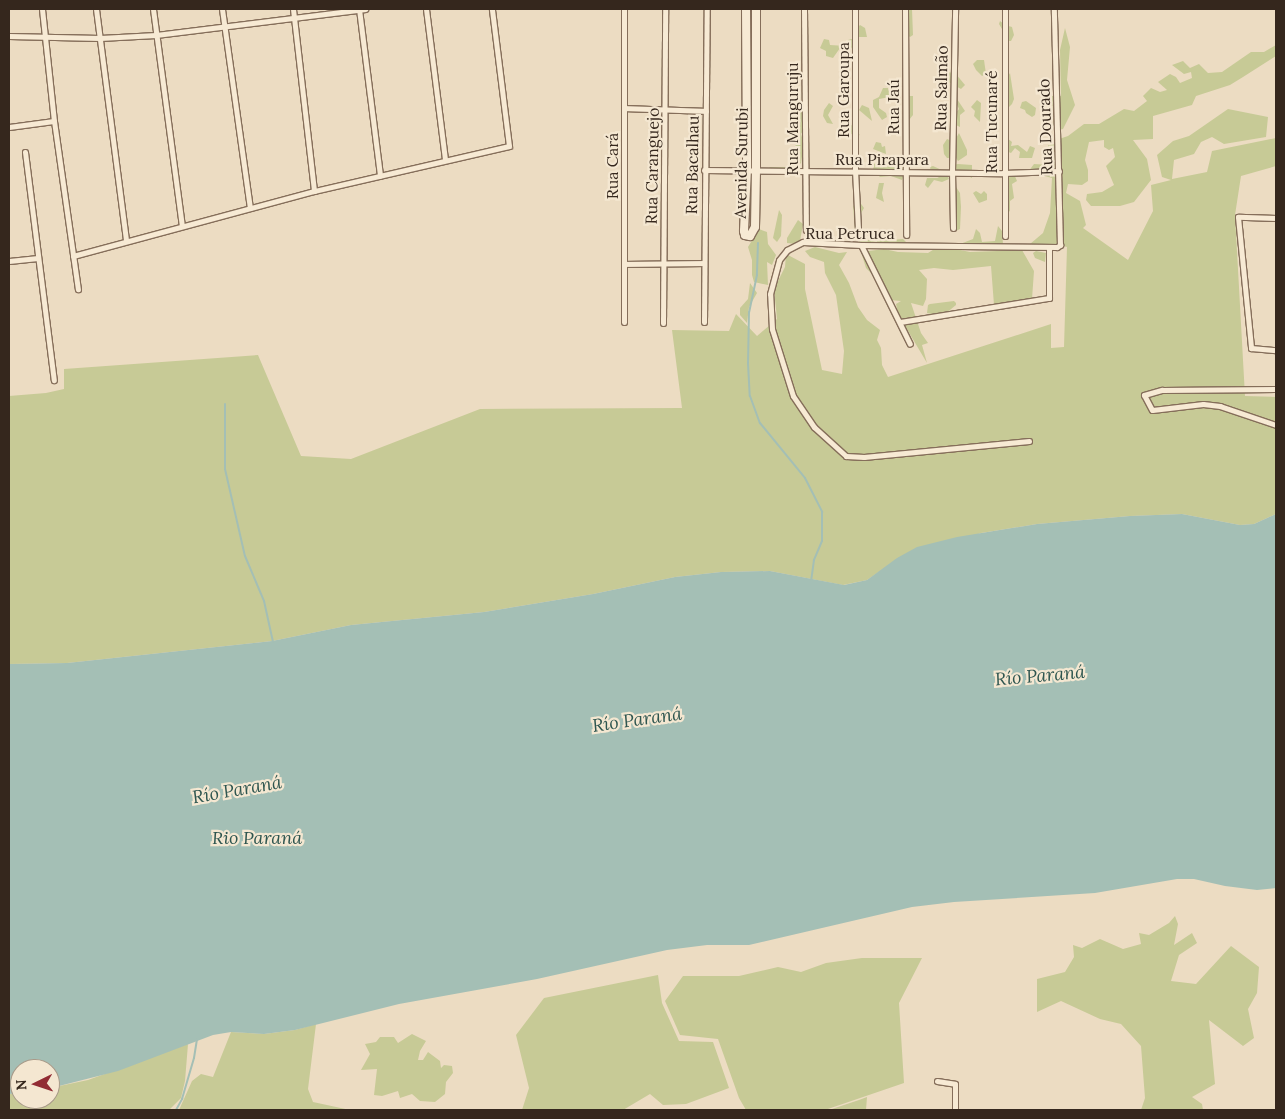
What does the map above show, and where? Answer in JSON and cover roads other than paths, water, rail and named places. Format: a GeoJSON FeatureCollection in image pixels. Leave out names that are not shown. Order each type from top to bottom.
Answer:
{"type":"FeatureCollection","features":[{"type":"Feature","properties":{"kind":"street"},"geometry":{"type":"LineString","coordinates":[[42,9],[54,121],[78,289]]}},
{"type":"Feature","properties":{"kind":"street"},"geometry":{"type":"LineString","coordinates":[[96,9],[126,241]]}},
{"type":"Feature","properties":{"kind":"street"},"geometry":{"type":"LineString","coordinates":[[153,9],[182,226]]}},
{"type":"Feature","properties":{"kind":"street"},"geometry":{"type":"LineString","coordinates":[[222,9],[250,208]]}},
{"type":"Feature","properties":{"kind":"street"},"geometry":{"type":"LineString","coordinates":[[293,9],[314,191]]}},
{"type":"Feature","properties":{"kind":"street"},"geometry":{"type":"LineString","coordinates":[[9,36],[100,38],[156,35],[361,9],[380,176]]}},
{"type":"Feature","properties":{"kind":"street"},"geometry":{"type":"LineString","coordinates":[[426,9],[445,160]]}},
{"type":"Feature","properties":{"kind":"street"},"geometry":{"type":"LineString","coordinates":[[73,256],[314,191],[509,146],[492,9]]}},
{"type":"Feature","properties":{"kind":"street","name":"Rua Cará"},"geometry":{"type":"LineString","coordinates":[[624,9],[624,322]]}},
{"type":"Feature","properties":{"kind":"street","name":"Rua Caranguejo"},"geometry":{"type":"LineString","coordinates":[[663,323],[665,9]]}},
{"type":"Feature","properties":{"kind":"street","name":"Rua Bacalhau"},"geometry":{"type":"LineString","coordinates":[[704,322],[707,9]]}},
{"type":"Feature","properties":{"kind":"street","name":"Avenida Surubi"},"geometry":{"type":"LineString","coordinates":[[746,9],[747,169],[744,231],[745,235],[750,236],[754,227],[756,170],[756,9]]}},
{"type":"Feature","properties":{"kind":"street","name":"Rua Manguruju"},"geometry":{"type":"LineString","coordinates":[[804,9],[806,230]]}},
{"type":"Feature","properties":{"kind":"street","name":"Rua Garoupa"},"geometry":{"type":"LineString","coordinates":[[855,9],[855,170],[858,230]]}},
{"type":"Feature","properties":{"kind":"street","name":"Rua Jaú"},"geometry":{"type":"LineString","coordinates":[[905,9],[906,235]]}},
{"type":"Feature","properties":{"kind":"street","name":"Rua Salmão"},"geometry":{"type":"LineString","coordinates":[[954,228],[952,172],[955,9]]}},
{"type":"Feature","properties":{"kind":"street","name":"Rua Tucunaré"},"geometry":{"type":"LineString","coordinates":[[1005,9],[1003,173],[1005,236]]}},
{"type":"Feature","properties":{"kind":"street","name":"Rua Dourado"},"geometry":{"type":"LineString","coordinates":[[1054,9],[1060,245]]}},
{"type":"Feature","properties":{"kind":"street"},"geometry":{"type":"LineString","coordinates":[[625,108],[706,111]]}},
{"type":"Feature","properties":{"kind":"street"},"geometry":{"type":"LineString","coordinates":[[9,127],[54,121]]}},
{"type":"Feature","properties":{"kind":"street"},"geometry":{"type":"LineString","coordinates":[[25,152],[54,380]]}},
{"type":"Feature","properties":{"kind":"street","name":"Rua Pirapara"},"geometry":{"type":"LineString","coordinates":[[704,170],[747,169],[805,172],[855,170],[1003,173],[1059,171]]}},
{"type":"Feature","properties":{"kind":"street"},"geometry":{"type":"LineString","coordinates":[[1276,218],[1238,217],[1252,348],[1276,350]]}},
{"type":"Feature","properties":{"kind":"street","name":"Rua Petruca"},"geometry":{"type":"LineString","coordinates":[[1028,441],[864,457],[846,456],[814,427],[793,396],[772,329],[770,294],[776,267],[787,250],[803,242],[861,245],[1049,247],[1060,245]]}},
{"type":"Feature","properties":{"kind":"street"},"geometry":{"type":"LineString","coordinates":[[861,245],[910,344]]}},
{"type":"Feature","properties":{"kind":"street"},"geometry":{"type":"LineString","coordinates":[[900,322],[1049,298],[1049,247]]}},
{"type":"Feature","properties":{"kind":"street"},"geometry":{"type":"LineString","coordinates":[[9,261],[38,258]]}},
{"type":"Feature","properties":{"kind":"street"},"geometry":{"type":"LineString","coordinates":[[624,264],[704,263]]}},
{"type":"Feature","properties":{"kind":"street"},"geometry":{"type":"LineString","coordinates":[[1276,389],[1162,390],[1144,395],[1152,410],[1203,404],[1220,406],[1276,425]]}},
{"type":"Feature","properties":{"kind":"street"},"geometry":{"type":"LineString","coordinates":[[937,1081],[955,1084],[955,1110]]}},
{"type":"Feature","properties":{"kind":"water","name":"Rio Paraná"},"geometry":{"type":"Polygon","coordinates":[[[1182,514],[1240,525],[1254,524],[1276,514],[1276,888],[1257,890],[1225,886],[1194,879],[1177,879],[1095,893],[954,902],[912,907],[749,945],[707,945],[667,950],[537,979],[399,1004],[295,1030],[264,1034],[231,1032],[213,1035],[118,1071],[60,1086],[60,1059],[10,1059],[9,1094],[9,664],[67,663],[272,641],[351,625],[484,612],[593,594],[675,577],[721,572],[770,571],[844,585],[867,580],[897,558],[917,547],[957,537],[1037,524],[1130,516],[1182,514]]]}},
{"type":"Feature","properties":{"kind":"waterway"},"geometry":{"type":"LineString","coordinates":[[758,243],[757,275],[749,312],[748,363],[750,396],[760,423],[805,478],[822,512],[822,541],[814,560],[811,581]]}},
{"type":"Feature","properties":{"kind":"waterway"},"geometry":{"type":"LineString","coordinates":[[225,404],[225,469],[245,556],[264,601],[273,642]]}},
{"type":"Feature","properties":{"kind":"waterway"},"geometry":{"type":"LineString","coordinates":[[176,1110],[182,1099],[194,1058],[197,1039]]}},
{"type":"Feature","properties":{"kind":"water label","name":"Río Paraná"},"geometry":{"type":"Point","coordinates":[1040,676]}},
{"type":"Feature","properties":{"kind":"water label","name":"Río Paraná"},"geometry":{"type":"Point","coordinates":[637,720]}},
{"type":"Feature","properties":{"kind":"water label","name":"Río Paraná"},"geometry":{"type":"Point","coordinates":[237,790]}}]}
